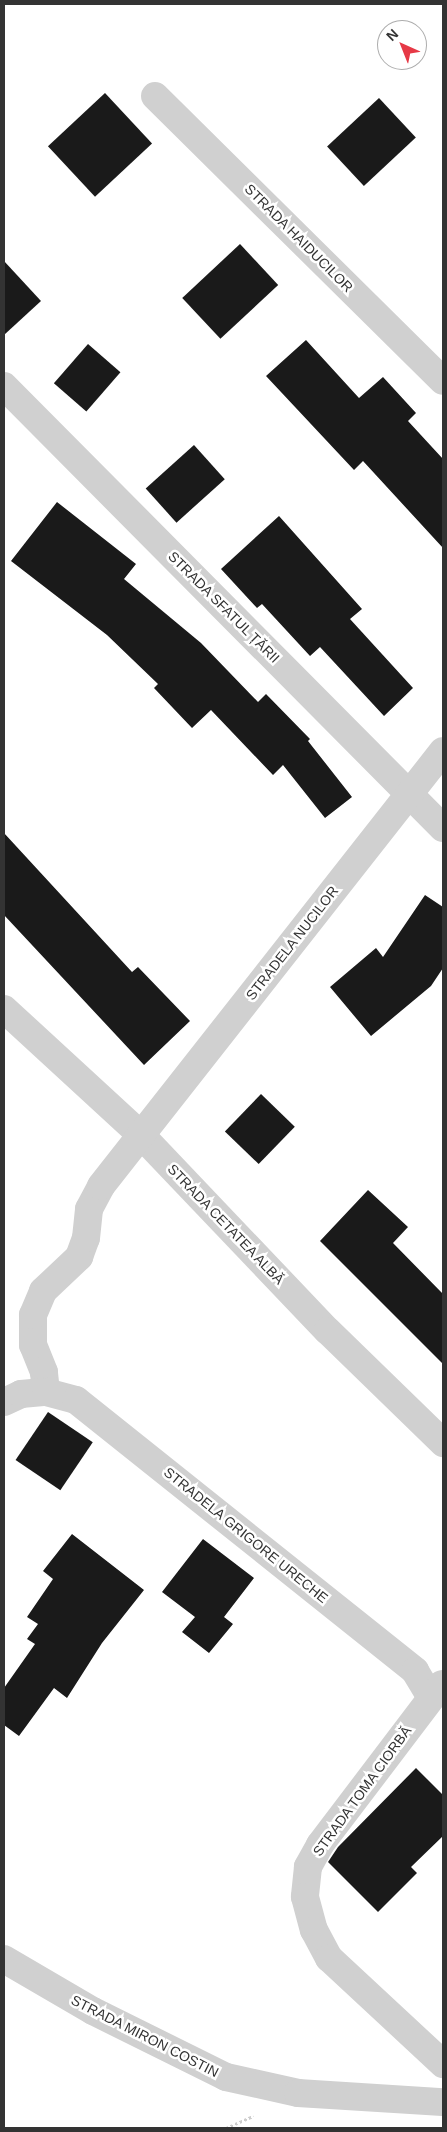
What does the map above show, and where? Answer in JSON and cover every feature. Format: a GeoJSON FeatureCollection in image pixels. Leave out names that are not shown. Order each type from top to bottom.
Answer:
{"type":"FeatureCollection","features":[{"type":"Feature","properties":{"kind":"street","name":"STRADA HAIDUCILOR"},"geometry":{"type":"LineString","coordinates":[[155,96],[443,381]]}},
{"type":"Feature","properties":{"kind":"street","name":"STRADA SFATUL ȚĂRII"},"geometry":{"type":"LineString","coordinates":[[4,386],[443,828]]}},
{"type":"Feature","properties":{"kind":"street","name":"STRADELA NUCILOR"},"geometry":{"type":"LineString","coordinates":[[46,1392],[44,1372],[33,1345],[33,1315],[43,1291],[79,1257],[86,1238],[89,1209],[101,1186],[142,1136],[408,792],[443,751]]}},
{"type":"Feature","properties":{"kind":"street","name":"STRADA CETATEA ALBĂ"},"geometry":{"type":"LineString","coordinates":[[4,1009],[142,1136],[328,1331],[443,1443]]}},
{"type":"Feature","properties":{"kind":"street"},"geometry":{"type":"LineString","coordinates":[[4,1402],[20,1394],[46,1392]]}},
{"type":"Feature","properties":{"kind":"street","name":"STRADELA GRIGORE URECHE"},"geometry":{"type":"LineString","coordinates":[[46,1392],[76,1400],[114,1427],[437,1690]]}},
{"type":"Feature","properties":{"kind":"street","name":"STRADA TOMA CIORBĂ"},"geometry":{"type":"LineString","coordinates":[[437,1690],[320,1845],[308,1867],[305,1897],[314,1930],[329,1958],[443,2064]]}},
{"type":"Feature","properties":{"kind":"street","name":"STRADA MIRON COSTIN"},"geometry":{"type":"LineString","coordinates":[[4,1959],[119,2025],[226,2078],[298,2093],[443,2102]]}},
{"type":"Feature","properties":{"kind":"building"},"geometry":{"type":"Polygon","coordinates":[[[105,93],[152,143],[95,197],[48,146],[105,93]]]}},
{"type":"Feature","properties":{"kind":"building"},"geometry":{"type":"Polygon","coordinates":[[[379,98],[416,137],[364,186],[327,146],[379,98]]]}},
{"type":"Feature","properties":{"kind":"building"},"geometry":{"type":"Polygon","coordinates":[[[240,244],[278,285],[220,339],[182,298],[240,244]]]}},
{"type":"Feature","properties":{"kind":"building"},"geometry":{"type":"Polygon","coordinates":[[[4,261],[41,301],[4,335],[4,261]]]}},
{"type":"Feature","properties":{"kind":"building"},"geometry":{"type":"Polygon","coordinates":[[[306,340],[359,398],[383,377],[416,413],[408,421],[443,459],[443,548],[363,461],[354,470],[266,376],[306,340]]]}},
{"type":"Feature","properties":{"kind":"building"},"geometry":{"type":"Polygon","coordinates":[[[88,344],[120,372],[86,411],[54,383],[88,344]]]}},
{"type":"Feature","properties":{"kind":"building"},"geometry":{"type":"Polygon","coordinates":[[[194,445],[225,479],[176,523],[146,488],[194,445]]]}},
{"type":"Feature","properties":{"kind":"building"},"geometry":{"type":"Polygon","coordinates":[[[57,502],[136,564],[124,579],[201,643],[258,702],[266,694],[310,739],[308,741],[352,797],[325,818],[283,765],[273,775],[211,710],[192,728],[154,688],[158,684],[107,635],[11,561],[57,502]]]}},
{"type":"Feature","properties":{"kind":"building"},"geometry":{"type":"Polygon","coordinates":[[[279,516],[362,609],[350,619],[413,688],[384,716],[320,647],[310,656],[262,604],[257,608],[221,569],[279,516]]]}},
{"type":"Feature","properties":{"kind":"building"},"geometry":{"type":"Polygon","coordinates":[[[4,833],[132,972],[138,967],[190,1021],[144,1065],[4,915],[4,833]]]}},
{"type":"Feature","properties":{"kind":"building"},"geometry":{"type":"Polygon","coordinates":[[[425,895],[443,907],[443,968],[431,986],[371,1036],[330,987],[376,948],[383,957],[425,895]]]}},
{"type":"Feature","properties":{"kind":"building"},"geometry":{"type":"Polygon","coordinates":[[[261,1094],[295,1127],[259,1164],[225,1131],[261,1094]]]}},
{"type":"Feature","properties":{"kind":"building"},"geometry":{"type":"Polygon","coordinates":[[[368,1190],[408,1227],[393,1243],[443,1294],[443,1364],[320,1241],[368,1190]]]}},
{"type":"Feature","properties":{"kind":"building"},"geometry":{"type":"Polygon","coordinates":[[[48,1412],[93,1442],[60,1490],[16,1460],[48,1412]]]}},
{"type":"Feature","properties":{"kind":"building"},"geometry":{"type":"Polygon","coordinates":[[[72,1534],[144,1590],[102,1643],[67,1698],[54,1688],[19,1736],[4,1725],[4,1688],[35,1644],[27,1639],[38,1624],[27,1617],[53,1579],[43,1571],[72,1534]]]}},
{"type":"Feature","properties":{"kind":"building"},"geometry":{"type":"Polygon","coordinates":[[[203,1539],[254,1578],[224,1617],[233,1624],[209,1653],[182,1632],[195,1617],[162,1592],[203,1539]]]}},
{"type":"Feature","properties":{"kind":"building"},"geometry":{"type":"Polygon","coordinates":[[[416,1768],[443,1795],[443,1836],[411,1867],[417,1873],[378,1912],[328,1862],[338,1847],[416,1768]]]}}]}
